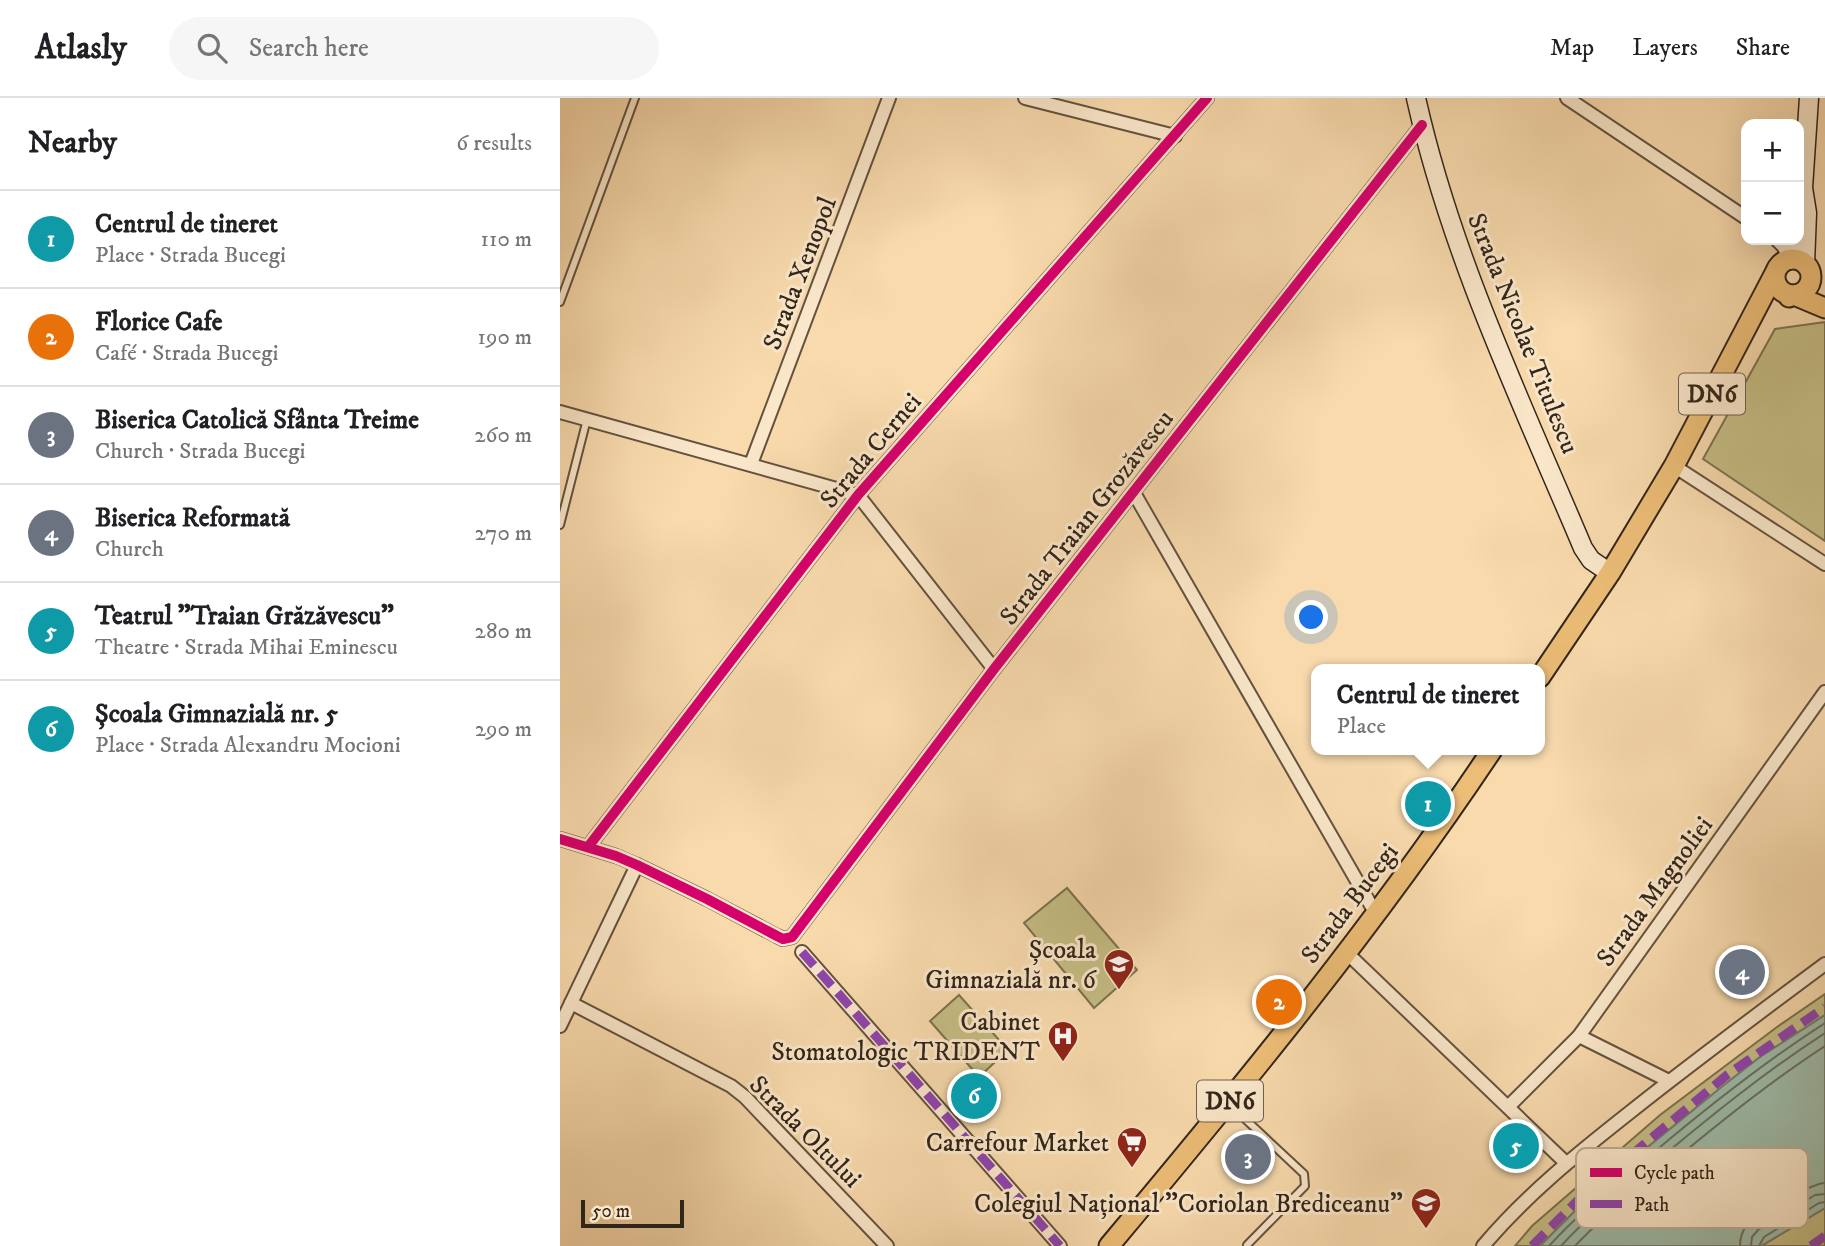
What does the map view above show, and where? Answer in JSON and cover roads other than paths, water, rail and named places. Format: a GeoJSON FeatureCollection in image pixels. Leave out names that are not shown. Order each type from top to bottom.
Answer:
{"type":"FeatureCollection","features":[{"type":"Feature","properties":{"kind":"main road","name":"Strada Nicolae Titulescu"},"geometry":{"type":"LineString","coordinates":[[1416,98],[1433,170],[1475,290],[1583,548],[1591,560],[1610,573]]}},
{"type":"Feature","properties":{"kind":"main road"},"geometry":{"type":"LineString","coordinates":[[1802,182],[1809,98]]}},
{"type":"Feature","properties":{"kind":"main road"},"geometry":{"type":"LineString","coordinates":[[1804,203],[1807,212],[1804,226]]}},
{"type":"Feature","properties":{"kind":"main road"},"geometry":{"type":"LineString","coordinates":[[1792,245],[1795,267],[1807,288],[1794,295]]}},
{"type":"Feature","properties":{"kind":"main road"},"geometry":{"type":"LineString","coordinates":[[1750,322],[1795,267],[1800,245]]}},
{"type":"Feature","properties":{"kind":"main road"},"geometry":{"type":"LineString","coordinates":[[1795,267],[1825,286]]}},
{"type":"Feature","properties":{"kind":"main road"},"geometry":{"type":"LineString","coordinates":[[1795,267],[1776,282],[1780,290],[1825,308]]}},
{"type":"Feature","properties":{"kind":"main road","name":"DN6"},"geometry":{"type":"LineString","coordinates":[[1545,670],[1610,573],[1674,466],[1750,322],[1767,307],[1794,295]]}},
{"type":"Feature","properties":{"kind":"main road","name":"Strada Bucegi"},"geometry":{"type":"LineString","coordinates":[[1109,1246],[1228,1103],[1347,953],[1488,755]]}},
{"type":"Feature","properties":{"kind":"street","name":"Strada Xenopol"},"geometry":{"type":"LineString","coordinates":[[751,464],[889,98]]}},
{"type":"Feature","properties":{"kind":"street"},"geometry":{"type":"LineString","coordinates":[[1025,98],[1060,102],[1175,136]]}},
{"type":"Feature","properties":{"kind":"street","name":"Strada Cernei"},"geometry":{"type":"LineString","coordinates":[[588,847],[858,495],[1207,98]]}},
{"type":"Feature","properties":{"kind":"street"},"geometry":{"type":"LineString","coordinates":[[1567,98],[1741,215]]}},
{"type":"Feature","properties":{"kind":"street","name":"Strada Traian Grozăvescu"},"geometry":{"type":"LineString","coordinates":[[637,865],[777,936],[789,939],[994,669],[1422,125]]}},
{"type":"Feature","properties":{"kind":"street"},"geometry":{"type":"LineString","coordinates":[[1782,245],[1795,267]]}},
{"type":"Feature","properties":{"kind":"street"},"geometry":{"type":"LineString","coordinates":[[560,412],[858,495],[994,669]]}},
{"type":"Feature","properties":{"kind":"street"},"geometry":{"type":"LineString","coordinates":[[1674,466],[1825,564]]}},
{"type":"Feature","properties":{"kind":"street"},"geometry":{"type":"LineString","coordinates":[[1134,493],[1376,914]]}},
{"type":"Feature","properties":{"kind":"street","name":"Strada Magnoliei"},"geometry":{"type":"LineString","coordinates":[[1508,1107],[1578,1036],[1825,692]]}},
{"type":"Feature","properties":{"kind":"street"},"geometry":{"type":"LineString","coordinates":[[560,839],[637,865],[560,1026]]}},
{"type":"Feature","properties":{"kind":"street"},"geometry":{"type":"LineString","coordinates":[[803,952],[1060,1246]]}},
{"type":"Feature","properties":{"kind":"street"},"geometry":{"type":"LineString","coordinates":[[1347,953],[1566,1163]]}},
{"type":"Feature","properties":{"kind":"street"},"geometry":{"type":"LineString","coordinates":[[1585,1148],[1825,964]]}},
{"type":"Feature","properties":{"kind":"street","name":"Strada Oltului"},"geometry":{"type":"LineString","coordinates":[[571,1003],[738,1091],[887,1246]]}},
{"type":"Feature","properties":{"kind":"street"},"geometry":{"type":"LineString","coordinates":[[1578,1036],[1669,1081]]}},
{"type":"Feature","properties":{"kind":"street"},"geometry":{"type":"LineString","coordinates":[[1483,1246],[1528,1197],[1576,1155]]}},
{"type":"Feature","properties":{"kind":"lane"},"geometry":{"type":"LineString","coordinates":[[560,302],[635,98]]}},
{"type":"Feature","properties":{"kind":"lane"},"geometry":{"type":"LineString","coordinates":[[560,525],[587,419]]}},
{"type":"Feature","properties":{"kind":"lane"},"geometry":{"type":"LineString","coordinates":[[1228,1103],[1304,1174],[1306,1179],[1305,1186],[1247,1245]]}},
{"type":"Feature","properties":{"kind":"water"},"geometry":{"type":"Polygon","coordinates":[[[1825,1015],[1825,1208],[1808,1218],[1808,1148],[1647,1148],[1760,1057],[1825,1015]]]}},
{"type":"Feature","properties":{"kind":"water"},"geometry":{"type":"Polygon","coordinates":[[[1576,1210],[1576,1228],[1791,1228],[1761,1246],[1540,1246],[1576,1210]]]}},
{"type":"Feature","properties":{"kind":"place","name":"Centrul de tineret"},"geometry":{"type":"Point","coordinates":[1428,804]}},
{"type":"Feature","properties":{"kind":"place","name":"Biserica Reformată"},"geometry":{"type":"Point","coordinates":[1742,972]}},
{"type":"Feature","properties":{"kind":"place","name":"Școala Gimnazială nr. 6"},"geometry":{"type":"Point","coordinates":[1119,991]}},
{"type":"Feature","properties":{"kind":"place","name":"Florice Cafe"},"geometry":{"type":"Point","coordinates":[1279,1002]}},
{"type":"Feature","properties":{"kind":"place","name":"Cabinet Stomatologic TRIDENT"},"geometry":{"type":"Point","coordinates":[1063,1063]}},
{"type":"Feature","properties":{"kind":"place","name":"Școala Gimnazială nr. 5"},"geometry":{"type":"Point","coordinates":[974,1096]}},
{"type":"Feature","properties":{"kind":"place","name":"Teatrul \"Traian Grăzăvescu\""},"geometry":{"type":"Point","coordinates":[1516,1146]}},
{"type":"Feature","properties":{"kind":"place","name":"Biserica Catolică Sfânta Treime"},"geometry":{"type":"Point","coordinates":[1248,1157]}},
{"type":"Feature","properties":{"kind":"place","name":"Carrefour Market"},"geometry":{"type":"Point","coordinates":[1132,1169]}},
{"type":"Feature","properties":{"kind":"place","name":"Colegiul Național \"Coriolan Brediceanu\""},"geometry":{"type":"Point","coordinates":[1426,1230]}}]}
